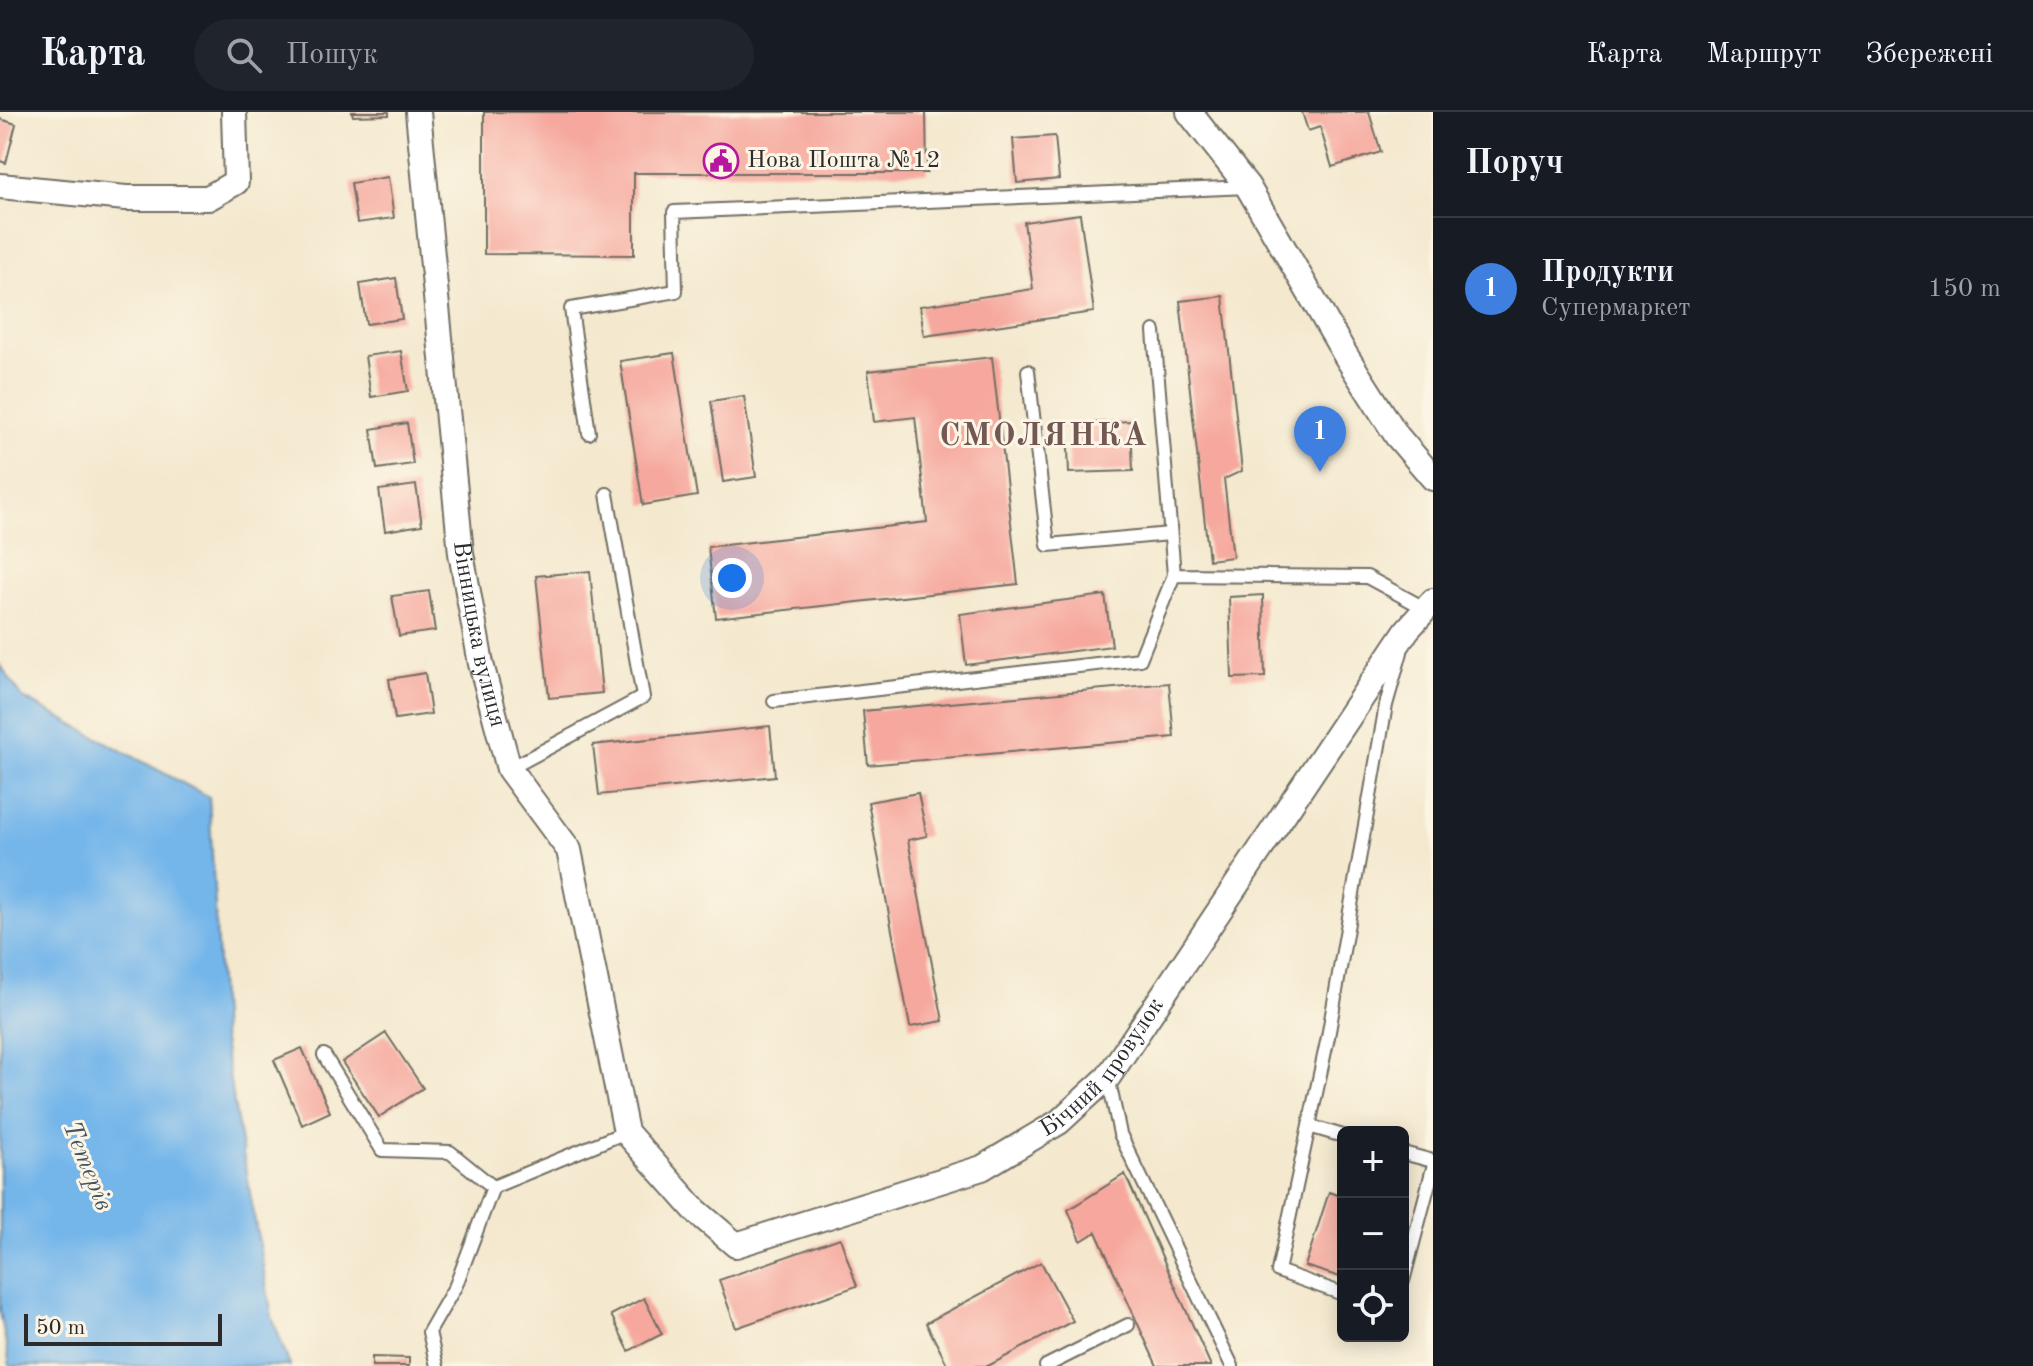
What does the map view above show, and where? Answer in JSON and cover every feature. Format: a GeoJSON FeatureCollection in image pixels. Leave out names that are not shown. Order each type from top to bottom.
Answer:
{"type":"FeatureCollection","features":[{"type":"Feature","properties":{"kind":"street"},"geometry":{"type":"LineString","coordinates":[[0,186],[126,198],[208,198],[236,182],[234,112]]}},
{"type":"Feature","properties":{"kind":"street","name":"Вінницька вулиця"},"geometry":{"type":"LineString","coordinates":[[418,112],[461,553],[481,664],[509,769],[569,850],[626,1132]]}},
{"type":"Feature","properties":{"kind":"street"},"geometry":{"type":"LineString","coordinates":[[1189,112],[1248,187],[1346,356],[1397,436],[1433,478]]}},
{"type":"Feature","properties":{"kind":"street","name":"Бічний провулок"},"geometry":{"type":"LineString","coordinates":[[626,1132],[696,1211],[736,1245],[982,1168],[1059,1122],[1108,1077],[1407,630],[1429,605]]}},
{"type":"Feature","properties":{"kind":"lane"},"geometry":{"type":"LineString","coordinates":[[589,433],[571,309],[676,291],[674,212],[1248,187]]}},
{"type":"Feature","properties":{"kind":"lane"},"geometry":{"type":"LineString","coordinates":[[774,701],[1140,659],[1174,575],[1154,331]]}},
{"type":"Feature","properties":{"kind":"lane"},"geometry":{"type":"LineString","coordinates":[[1028,371],[1048,545],[1170,534]]}},
{"type":"Feature","properties":{"kind":"lane"},"geometry":{"type":"LineString","coordinates":[[509,769],[643,697],[607,494]]}},
{"type":"Feature","properties":{"kind":"lane"},"geometry":{"type":"LineString","coordinates":[[1174,575],[1367,577],[1429,605]]}},
{"type":"Feature","properties":{"kind":"lane"},"geometry":{"type":"LineString","coordinates":[[1337,1292],[1278,1271],[1328,1037],[1386,705],[1407,630]]}},
{"type":"Feature","properties":{"kind":"lane"},"geometry":{"type":"LineString","coordinates":[[324,1055],[382,1150],[450,1152],[493,1187]]}},
{"type":"Feature","properties":{"kind":"lane"},"geometry":{"type":"LineString","coordinates":[[1108,1077],[1120,1134],[1232,1366]]}},
{"type":"Feature","properties":{"kind":"lane"},"geometry":{"type":"LineString","coordinates":[[1309,1126],[1337,1134]]}},
{"type":"Feature","properties":{"kind":"lane"},"geometry":{"type":"LineString","coordinates":[[437,1366],[429,1332],[456,1285],[493,1187],[626,1132]]}},
{"type":"Feature","properties":{"kind":"lane"},"geometry":{"type":"LineString","coordinates":[[1409,1155],[1433,1161]]}},
{"type":"Feature","properties":{"kind":"lane"},"geometry":{"type":"LineString","coordinates":[[1406,1270],[1433,1168]]}},
{"type":"Feature","properties":{"kind":"lane"},"geometry":{"type":"LineString","coordinates":[[1046,1366],[1128,1325]]}},
{"type":"Feature","properties":{"kind":"water","name":"Тетерів"},"geometry":{"type":"Polygon","coordinates":[[[0,665],[23,698],[209,797],[222,1036],[272,1317],[290,1366],[10,1366],[0,1311],[0,665]]]}},
{"type":"Feature","properties":{"kind":"building"},"geometry":{"type":"Polygon","coordinates":[[[352,112],[389,112],[389,115],[353,116],[352,112]]]}},
{"type":"Feature","properties":{"kind":"building"},"geometry":{"type":"Polygon","coordinates":[[[484,112],[926,112],[927,173],[634,173],[634,255],[484,254],[484,112]]]}},
{"type":"Feature","properties":{"kind":"building"},"geometry":{"type":"Polygon","coordinates":[[[1302,112],[1369,112],[1381,152],[1332,167],[1320,127],[1308,131],[1302,112]]]}},
{"type":"Feature","properties":{"kind":"building"},"geometry":{"type":"Polygon","coordinates":[[[0,119],[16,124],[6,163],[0,161],[0,119]]]}},
{"type":"Feature","properties":{"kind":"building"},"geometry":{"type":"Polygon","coordinates":[[[1055,136],[1059,179],[1017,183],[1013,139],[1055,136]]]}},
{"type":"Feature","properties":{"kind":"building"},"geometry":{"type":"Polygon","coordinates":[[[388,177],[394,218],[357,223],[351,183],[388,177]]]}},
{"type":"Feature","properties":{"kind":"building"},"geometry":{"type":"Polygon","coordinates":[[[1080,214],[1094,312],[924,336],[920,306],[1033,289],[1024,222],[1080,214]]]}},
{"type":"Feature","properties":{"kind":"building"},"geometry":{"type":"Polygon","coordinates":[[[396,278],[402,319],[366,324],[360,284],[396,278]]]}},
{"type":"Feature","properties":{"kind":"building"},"geometry":{"type":"Polygon","coordinates":[[[1223,296],[1242,471],[1224,479],[1233,557],[1209,560],[1180,301],[1223,296]]]}},
{"type":"Feature","properties":{"kind":"building"},"geometry":{"type":"Polygon","coordinates":[[[401,351],[408,391],[371,397],[365,356],[401,351]]]}},
{"type":"Feature","properties":{"kind":"building"},"geometry":{"type":"Polygon","coordinates":[[[674,353],[697,496],[643,505],[620,361],[674,353]]]}},
{"type":"Feature","properties":{"kind":"building"},"geometry":{"type":"Polygon","coordinates":[[[992,357],[1018,584],[716,618],[708,547],[927,522],[915,417],[874,422],[868,371],[992,357]]]}},
{"type":"Feature","properties":{"kind":"building"},"geometry":{"type":"Polygon","coordinates":[[[744,396],[756,477],[723,482],[711,401],[744,396]]]}},
{"type":"Feature","properties":{"kind":"building"},"geometry":{"type":"Polygon","coordinates":[[[1131,421],[1133,471],[1069,473],[1067,424],[1131,421]]]}},
{"type":"Feature","properties":{"kind":"building"},"geometry":{"type":"Polygon","coordinates":[[[407,423],[413,464],[377,469],[371,429],[407,423]]]}},
{"type":"Feature","properties":{"kind":"building"},"geometry":{"type":"Polygon","coordinates":[[[416,485],[422,525],[385,531],[379,490],[416,485]]]}},
{"type":"Feature","properties":{"kind":"building"},"geometry":{"type":"Polygon","coordinates":[[[590,571],[602,693],[549,698],[536,576],[590,571]]]}},
{"type":"Feature","properties":{"kind":"building"},"geometry":{"type":"Polygon","coordinates":[[[429,591],[435,631],[399,636],[392,596],[429,591]]]}},
{"type":"Feature","properties":{"kind":"building"},"geometry":{"type":"Polygon","coordinates":[[[1105,595],[1112,646],[966,665],[960,614],[1105,595]]]}},
{"type":"Feature","properties":{"kind":"building"},"geometry":{"type":"Polygon","coordinates":[[[1263,595],[1265,677],[1232,678],[1229,597],[1263,595]]]}},
{"type":"Feature","properties":{"kind":"building"},"geometry":{"type":"Polygon","coordinates":[[[425,673],[431,714],[395,719],[389,679],[425,673]]]}},
{"type":"Feature","properties":{"kind":"building"},"geometry":{"type":"Polygon","coordinates":[[[1169,683],[1174,737],[868,765],[863,711],[1169,683]]]}},
{"type":"Feature","properties":{"kind":"building"},"geometry":{"type":"Polygon","coordinates":[[[770,726],[775,776],[599,795],[593,745],[770,726]]]}},
{"type":"Feature","properties":{"kind":"building"},"geometry":{"type":"Polygon","coordinates":[[[918,793],[927,836],[908,840],[943,1021],[910,1027],[868,802],[918,793]]]}},
{"type":"Feature","properties":{"kind":"building"},"geometry":{"type":"Polygon","coordinates":[[[386,1033],[423,1088],[379,1117],[342,1062],[386,1033]]]}},
{"type":"Feature","properties":{"kind":"building"},"geometry":{"type":"Polygon","coordinates":[[[302,1048],[330,1112],[302,1125],[274,1060],[302,1048]]]}},
{"type":"Feature","properties":{"kind":"building"},"geometry":{"type":"Polygon","coordinates":[[[1125,1174],[1211,1366],[1157,1366],[1096,1232],[1081,1241],[1068,1210],[1125,1174]]]}},
{"type":"Feature","properties":{"kind":"building"},"geometry":{"type":"Polygon","coordinates":[[[1329,1192],[1337,1195],[1337,1276],[1305,1266],[1329,1192]]]}},
{"type":"Feature","properties":{"kind":"building"},"geometry":{"type":"Polygon","coordinates":[[[840,1238],[857,1286],[736,1328],[719,1280],[840,1238]]]}},
{"type":"Feature","properties":{"kind":"building"},"geometry":{"type":"Polygon","coordinates":[[[1041,1262],[1073,1321],[988,1366],[948,1366],[926,1323],[1041,1262]]]}},
{"type":"Feature","properties":{"kind":"building"},"geometry":{"type":"Polygon","coordinates":[[[644,1298],[662,1334],[629,1351],[611,1315],[644,1298]]]}},
{"type":"Feature","properties":{"kind":"building"},"geometry":{"type":"Polygon","coordinates":[[[372,1357],[409,1358],[409,1366],[372,1366],[372,1357]]]}},
{"type":"Feature","properties":{"kind":"place","name":"Нова Пошта №12"},"geometry":{"type":"Point","coordinates":[721,161]}},
{"type":"Feature","properties":{"kind":"place","name":"Продукти"},"geometry":{"type":"Point","coordinates":[1320,472]}},
{"type":"Feature","properties":{"kind":"district","name":"СМОЛЯНКА"},"geometry":{"type":"Point","coordinates":[1044,437]}}]}
